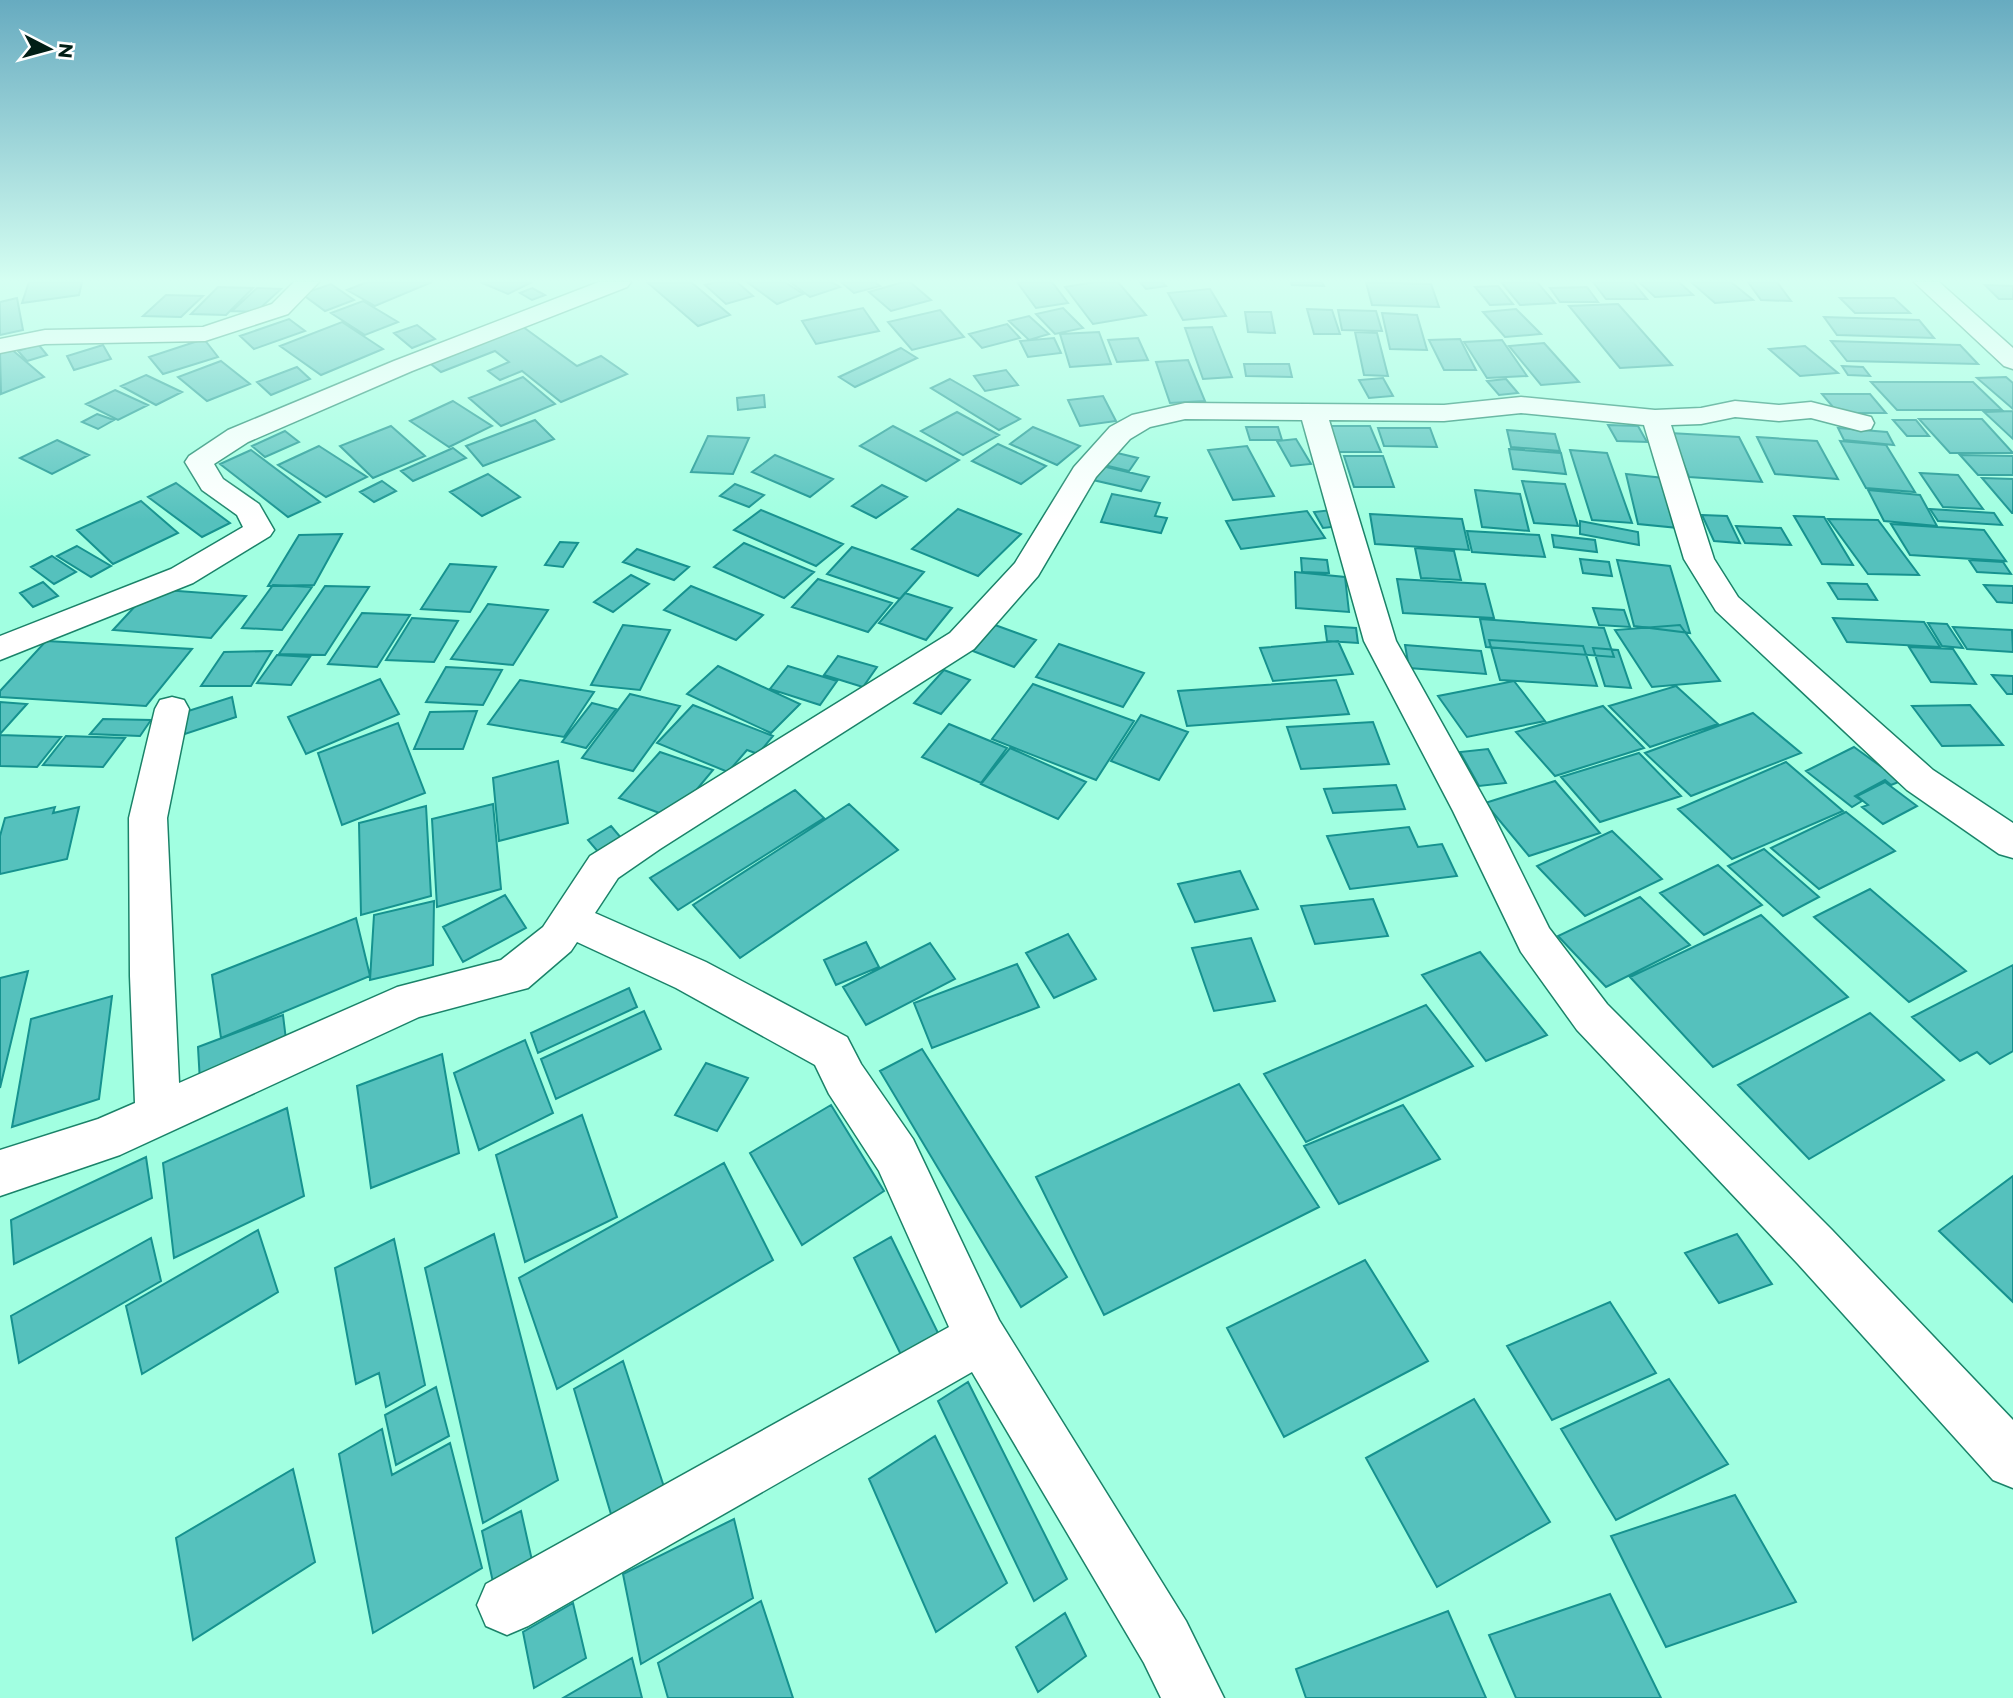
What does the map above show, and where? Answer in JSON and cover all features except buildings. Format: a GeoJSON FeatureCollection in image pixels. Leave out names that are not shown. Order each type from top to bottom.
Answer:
{"type":"FeatureCollection","features":[{"type":"Feature","properties":{"kind":"street"},"geometry":{"type":"LineString","coordinates":[[0,649],[181,576],[259,530],[249,510],[212,484],[199,462],[237,436],[414,361]]}},
{"type":"Feature","properties":{"kind":"street"},"geometry":{"type":"LineString","coordinates":[[0,1172],[104,1139],[412,1000],[513,975],[557,939],[604,867],[646,838],[962,641],[1027,569],[1084,473],[1120,433],[1142,421],[1185,411],[1444,413],[1521,405],[1655,418],[1701,416],[1735,409],[1779,413],[1811,410],[1861,423]]}},
{"type":"Feature","properties":{"kind":"street"},"geometry":{"type":"LineString","coordinates":[[1313,411],[1380,641],[1472,811],[1535,940],[1592,1017],[1815,1247],[2013,1460]]}},
{"type":"Feature","properties":{"kind":"street"},"geometry":{"type":"LineString","coordinates":[[1655,418],[1699,559],[1727,604],[1920,780],[2013,843]]}},
{"type":"Feature","properties":{"kind":"street"},"geometry":{"type":"LineString","coordinates":[[158,1115],[151,976],[148,818],[172,709]]}},
{"type":"Feature","properties":{"kind":"street"},"geometry":{"type":"LineString","coordinates":[[569,920],[691,975],[831,1051],[845,1079],[896,1155],[981,1338],[1165,1642],[1193,1698]]}},
{"type":"Feature","properties":{"kind":"street"},"geometry":{"type":"LineString","coordinates":[[507,1605],[981,1338]]}}]}
